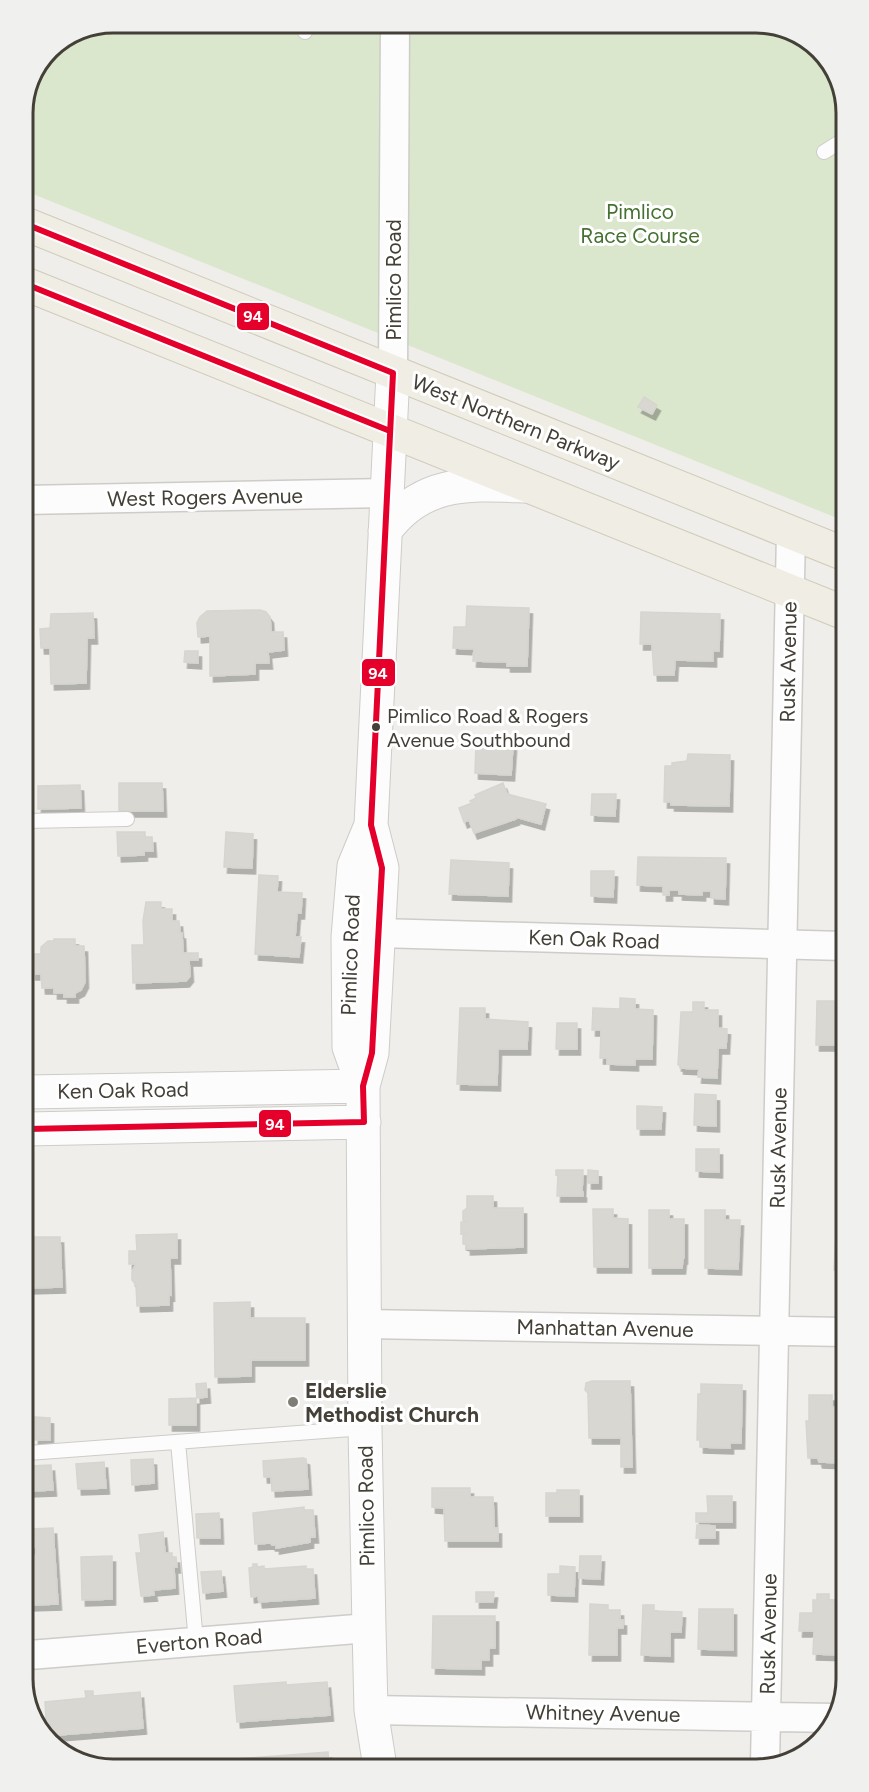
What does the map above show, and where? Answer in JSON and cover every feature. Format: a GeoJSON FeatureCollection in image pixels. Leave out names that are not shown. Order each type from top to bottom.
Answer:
{"type":"FeatureCollection","features":[{"type":"Feature","properties":{"kind":"main road","name":"West Northern Parkway"},"geometry":{"type":"LineString","coordinates":[[33,227],[836,551]]}},
{"type":"Feature","properties":{"kind":"main road"},"geometry":{"type":"LineString","coordinates":[[33,287],[836,610]]}},
{"type":"Feature","properties":{"kind":"street","name":"Pimlico Road"},"geometry":{"type":"LineString","coordinates":[[363,1086],[372,1053],[382,868],[371,825],[393,373],[395,33]]}},
{"type":"Feature","properties":{"kind":"street"},"geometry":{"type":"LineString","coordinates":[[385,531],[396,516],[411,504],[436,491],[492,485],[532,487]]}},
{"type":"Feature","properties":{"kind":"street","name":"West Rogers Avenue"},"geometry":{"type":"LineString","coordinates":[[33,500],[387,493]]}},
{"type":"Feature","properties":{"kind":"street","name":"Rusk Avenue"},"geometry":{"type":"LineString","coordinates":[[765,1758],[791,532]]}},
{"type":"Feature","properties":{"kind":"street","name":"Pimlico Road"},"geometry":{"type":"LineString","coordinates":[[371,825],[354,866],[348,937],[348,1018],[350,1047],[363,1086],[369,1628],[371,1710],[379,1759]]}},
{"type":"Feature","properties":{"kind":"street"},"geometry":{"type":"LineString","coordinates":[[349,952],[379,933]]}},
{"type":"Feature","properties":{"kind":"street","name":"Ken Oak Road"},"geometry":{"type":"LineString","coordinates":[[379,933],[836,946]]}},
{"type":"Feature","properties":{"kind":"street","name":"Ken Oak Road"},"geometry":{"type":"LineString","coordinates":[[33,1092],[363,1086]]}},
{"type":"Feature","properties":{"kind":"street","name":"Ken Oak Road"},"geometry":{"type":"LineString","coordinates":[[33,1129],[364,1122]]}},
{"type":"Feature","properties":{"kind":"street","name":"Manhattan Avenue"},"geometry":{"type":"LineString","coordinates":[[364,1324],[836,1332]]}},
{"type":"Feature","properties":{"kind":"street","name":"Everton Road"},"geometry":{"type":"LineString","coordinates":[[33,1655],[369,1628]]}},
{"type":"Feature","properties":{"kind":"street","name":"Pimlico Road"},"geometry":{"type":"LineString","coordinates":[[363,1759],[371,1710]]}},
{"type":"Feature","properties":{"kind":"street","name":"Whitney Avenue"},"geometry":{"type":"LineString","coordinates":[[371,1710],[826,1718]]}},
{"type":"Feature","properties":{"kind":"lane"},"geometry":{"type":"LineString","coordinates":[[824,152],[836,144]]}},
{"type":"Feature","properties":{"kind":"lane"},"geometry":{"type":"LineString","coordinates":[[33,821],[127,819]]}},
{"type":"Feature","properties":{"kind":"lane"},"geometry":{"type":"LineString","coordinates":[[33,1453],[365,1428]]}},
{"type":"Feature","properties":{"kind":"lane"},"geometry":{"type":"LineString","coordinates":[[178,1442],[196,1642]]}},
{"type":"Feature","properties":{"kind":"green space","name":"Pimlico Race Course"},"geometry":{"type":"Polygon","coordinates":[[[113,33],[761,33],[796,44],[819,64],[825,73],[830,83],[836,113],[836,518],[33,194],[33,108],[39,83],[57,57],[69,47],[83,39],[113,33]]]}},
{"type":"Feature","properties":{"kind":"building"},"geometry":{"type":"Polygon","coordinates":[[[644,397],[657,405],[652,414],[638,407],[644,397]]]}},
{"type":"Feature","properties":{"kind":"building"},"geometry":{"type":"Polygon","coordinates":[[[467,606],[529,608],[527,666],[507,666],[507,662],[473,661],[474,649],[453,648],[454,627],[466,627],[467,606]]]}},
{"type":"Feature","properties":{"kind":"building"},"geometry":{"type":"Polygon","coordinates":[[[260,610],[266,612],[270,617],[271,632],[283,632],[284,650],[268,652],[269,663],[255,663],[255,674],[210,676],[210,636],[198,637],[197,623],[200,617],[207,611],[260,610]]]}},
{"type":"Feature","properties":{"kind":"building"},"geometry":{"type":"Polygon","coordinates":[[[641,612],[720,614],[719,651],[713,651],[713,661],[675,660],[674,675],[654,675],[652,644],[640,644],[641,612]]]}},
{"type":"Feature","properties":{"kind":"building"},"geometry":{"type":"Polygon","coordinates":[[[93,613],[94,638],[87,638],[86,683],[51,684],[50,648],[41,648],[40,629],[50,628],[51,614],[93,613]]]}},
{"type":"Feature","properties":{"kind":"building"},"geometry":{"type":"Polygon","coordinates":[[[185,651],[198,651],[198,663],[184,662],[185,651]]]}},
{"type":"Feature","properties":{"kind":"building"},"geometry":{"type":"Polygon","coordinates":[[[476,743],[513,745],[511,775],[475,773],[476,743]]]}},
{"type":"Feature","properties":{"kind":"building"},"geometry":{"type":"Polygon","coordinates":[[[688,754],[730,755],[729,806],[671,805],[671,802],[664,802],[665,766],[687,761],[688,754]]]}},
{"type":"Feature","properties":{"kind":"building"},"geometry":{"type":"Polygon","coordinates":[[[119,783],[162,783],[163,811],[119,811],[119,783]]]}},
{"type":"Feature","properties":{"kind":"building"},"geometry":{"type":"Polygon","coordinates":[[[503,783],[507,794],[546,804],[541,824],[516,817],[516,819],[474,833],[469,820],[464,822],[459,808],[472,803],[470,801],[476,798],[475,795],[503,783]]]}},
{"type":"Feature","properties":{"kind":"building"},"geometry":{"type":"Polygon","coordinates":[[[80,785],[81,808],[38,809],[38,786],[80,785]]]}},
{"type":"Feature","properties":{"kind":"building"},"geometry":{"type":"Polygon","coordinates":[[[592,794],[616,794],[615,816],[591,815],[592,794]]]}},
{"type":"Feature","properties":{"kind":"building"},"geometry":{"type":"Polygon","coordinates":[[[117,832],[145,832],[145,837],[152,837],[153,851],[144,851],[144,855],[118,856],[117,832]]]}},
{"type":"Feature","properties":{"kind":"building"},"geometry":{"type":"Polygon","coordinates":[[[226,832],[253,834],[252,868],[224,867],[226,832]]]}},
{"type":"Feature","properties":{"kind":"building"},"geometry":{"type":"Polygon","coordinates":[[[638,857],[726,858],[725,899],[711,898],[711,891],[702,891],[702,895],[679,894],[679,890],[669,890],[669,895],[663,895],[663,886],[637,885],[638,857]]]}},
{"type":"Feature","properties":{"kind":"building"},"geometry":{"type":"Polygon","coordinates":[[[451,860],[509,863],[508,896],[449,894],[451,860]]]}},
{"type":"Feature","properties":{"kind":"building"},"geometry":{"type":"Polygon","coordinates":[[[591,871],[614,871],[613,897],[591,896],[591,871]]]}},
{"type":"Feature","properties":{"kind":"building"},"geometry":{"type":"Polygon","coordinates":[[[259,875],[278,876],[277,892],[302,893],[301,913],[297,913],[295,937],[301,937],[299,957],[255,954],[259,875]]]}},
{"type":"Feature","properties":{"kind":"building"},"geometry":{"type":"Polygon","coordinates":[[[146,902],[161,902],[161,909],[172,909],[172,921],[179,921],[180,933],[182,933],[183,953],[198,953],[198,960],[189,960],[190,976],[186,981],[133,983],[132,945],[144,945],[143,921],[146,902]]]}},
{"type":"Feature","properties":{"kind":"building"},"geometry":{"type":"Polygon","coordinates":[[[54,939],[75,939],[75,946],[84,946],[85,982],[81,990],[75,993],[75,997],[64,997],[64,993],[54,993],[54,988],[42,988],[41,974],[33,974],[33,954],[41,954],[41,947],[48,941],[54,941],[54,939]]]}},
{"type":"Feature","properties":{"kind":"building"},"geometry":{"type":"Polygon","coordinates":[[[620,998],[635,999],[635,1009],[653,1010],[652,1059],[635,1059],[635,1065],[607,1064],[607,1058],[600,1058],[601,1030],[592,1030],[593,1008],[620,1009],[620,998]]]}},
{"type":"Feature","properties":{"kind":"building"},"geometry":{"type":"Polygon","coordinates":[[[817,1001],[836,1001],[836,1045],[816,1045],[817,1001]]]}},
{"type":"Feature","properties":{"kind":"building"},"geometry":{"type":"Polygon","coordinates":[[[693,1002],[704,1002],[704,1010],[718,1010],[718,1028],[727,1029],[726,1048],[718,1048],[717,1078],[698,1077],[699,1069],[680,1068],[678,1065],[681,1012],[693,1012],[693,1002]]]}},
{"type":"Feature","properties":{"kind":"building"},"geometry":{"type":"Polygon","coordinates":[[[460,1008],[485,1008],[485,1019],[528,1022],[527,1049],[498,1049],[497,1085],[457,1084],[460,1008]]]}},
{"type":"Feature","properties":{"kind":"building"},"geometry":{"type":"Polygon","coordinates":[[[557,1023],[577,1023],[577,1049],[556,1049],[557,1023]]]}},
{"type":"Feature","properties":{"kind":"building"},"geometry":{"type":"Polygon","coordinates":[[[695,1094],[716,1095],[716,1126],[694,1125],[695,1094]]]}},
{"type":"Feature","properties":{"kind":"building"},"geometry":{"type":"Polygon","coordinates":[[[637,1106],[662,1107],[661,1129],[637,1129],[637,1106]]]}},
{"type":"Feature","properties":{"kind":"building"},"geometry":{"type":"Polygon","coordinates":[[[696,1149],[719,1149],[719,1172],[696,1171],[696,1149]]]}},
{"type":"Feature","properties":{"kind":"building"},"geometry":{"type":"Polygon","coordinates":[[[556,1170],[583,1170],[583,1196],[557,1196],[558,1174],[556,1175],[556,1170]]]}},
{"type":"Feature","properties":{"kind":"building"},"geometry":{"type":"Polygon","coordinates":[[[588,1170],[598,1171],[598,1183],[588,1183],[588,1170]]]}},
{"type":"Feature","properties":{"kind":"building"},"geometry":{"type":"Polygon","coordinates":[[[467,1196],[493,1196],[493,1208],[523,1208],[523,1247],[467,1249],[467,1245],[463,1244],[463,1236],[467,1233],[461,1234],[461,1222],[467,1222],[463,1220],[463,1211],[467,1208],[467,1196]]]}},
{"type":"Feature","properties":{"kind":"building"},"geometry":{"type":"Polygon","coordinates":[[[593,1209],[613,1209],[613,1218],[628,1219],[628,1267],[594,1267],[593,1209]]]}},
{"type":"Feature","properties":{"kind":"building"},"geometry":{"type":"Polygon","coordinates":[[[649,1210],[669,1210],[669,1219],[684,1219],[682,1268],[649,1268],[649,1210]]]}},
{"type":"Feature","properties":{"kind":"building"},"geometry":{"type":"Polygon","coordinates":[[[705,1210],[725,1210],[725,1220],[740,1220],[738,1269],[705,1268],[705,1210]]]}},
{"type":"Feature","properties":{"kind":"building"},"geometry":{"type":"Polygon","coordinates":[[[836,1233],[836,1270],[834,1270],[836,1233]]]}},
{"type":"Feature","properties":{"kind":"building"},"geometry":{"type":"Polygon","coordinates":[[[177,1234],[177,1258],[170,1258],[169,1305],[137,1306],[136,1285],[132,1280],[132,1272],[136,1264],[129,1264],[129,1251],[137,1251],[136,1235],[177,1234]]]}},
{"type":"Feature","properties":{"kind":"building"},"geometry":{"type":"Polygon","coordinates":[[[33,1237],[60,1237],[62,1287],[33,1288],[33,1237]]]}},
{"type":"Feature","properties":{"kind":"building"},"geometry":{"type":"Polygon","coordinates":[[[250,1302],[250,1318],[305,1318],[305,1360],[251,1360],[251,1376],[215,1377],[214,1303],[250,1302]]]}},
{"type":"Feature","properties":{"kind":"building"},"geometry":{"type":"Polygon","coordinates":[[[630,1381],[632,1467],[621,1467],[621,1438],[589,1438],[588,1393],[585,1390],[586,1383],[630,1381]]]}},
{"type":"Feature","properties":{"kind":"building"},"geometry":{"type":"Polygon","coordinates":[[[206,1383],[207,1397],[197,1398],[196,1384],[206,1383]]]}},
{"type":"Feature","properties":{"kind":"building"},"geometry":{"type":"Polygon","coordinates":[[[701,1384],[742,1385],[741,1443],[730,1443],[730,1448],[700,1447],[700,1440],[697,1440],[698,1394],[701,1394],[701,1384]]]}},
{"type":"Feature","properties":{"kind":"building"},"geometry":{"type":"Polygon","coordinates":[[[809,1395],[832,1395],[832,1407],[836,1407],[836,1463],[819,1462],[818,1458],[808,1458],[806,1421],[809,1421],[809,1395]]]}},
{"type":"Feature","properties":{"kind":"building"},"geometry":{"type":"Polygon","coordinates":[[[196,1398],[196,1425],[169,1425],[169,1399],[196,1398]]]}},
{"type":"Feature","properties":{"kind":"building"},"geometry":{"type":"Polygon","coordinates":[[[35,1417],[50,1418],[50,1440],[35,1440],[35,1417]]]}},
{"type":"Feature","properties":{"kind":"building"},"geometry":{"type":"Polygon","coordinates":[[[153,1459],[154,1483],[132,1485],[131,1460],[153,1459]]]}},
{"type":"Feature","properties":{"kind":"building"},"geometry":{"type":"Polygon","coordinates":[[[306,1459],[308,1489],[272,1491],[271,1477],[264,1477],[263,1461],[306,1459]]]}},
{"type":"Feature","properties":{"kind":"building"},"geometry":{"type":"Polygon","coordinates":[[[104,1462],[106,1488],[78,1489],[76,1464],[104,1462]]]}},
{"type":"Feature","properties":{"kind":"building"},"geometry":{"type":"Polygon","coordinates":[[[51,1465],[53,1490],[33,1491],[33,1466],[51,1465]]]}},
{"type":"Feature","properties":{"kind":"building"},"geometry":{"type":"Polygon","coordinates":[[[432,1488],[470,1488],[470,1497],[493,1497],[494,1528],[498,1528],[498,1541],[445,1541],[444,1508],[432,1507],[432,1488]]]}},
{"type":"Feature","properties":{"kind":"building"},"geometry":{"type":"Polygon","coordinates":[[[557,1490],[579,1490],[579,1516],[546,1516],[546,1493],[557,1493],[557,1490]]]}},
{"type":"Feature","properties":{"kind":"building"},"geometry":{"type":"Polygon","coordinates":[[[707,1496],[732,1496],[732,1522],[696,1522],[696,1513],[708,1513],[707,1496]]]}},
{"type":"Feature","properties":{"kind":"building"},"geometry":{"type":"Polygon","coordinates":[[[304,1507],[304,1510],[313,1510],[315,1537],[310,1537],[310,1542],[276,1548],[276,1545],[271,1543],[255,1544],[253,1513],[304,1507]]]}},
{"type":"Feature","properties":{"kind":"building"},"geometry":{"type":"Polygon","coordinates":[[[219,1513],[220,1538],[197,1538],[196,1514],[219,1513]]]}},
{"type":"Feature","properties":{"kind":"building"},"geometry":{"type":"Polygon","coordinates":[[[697,1525],[715,1526],[715,1538],[696,1538],[697,1525]]]}},
{"type":"Feature","properties":{"kind":"building"},"geometry":{"type":"Polygon","coordinates":[[[53,1528],[58,1604],[33,1605],[33,1556],[36,1556],[36,1547],[33,1548],[33,1529],[53,1528]]]}},
{"type":"Feature","properties":{"kind":"building"},"geometry":{"type":"Polygon","coordinates":[[[163,1532],[165,1553],[172,1553],[172,1557],[176,1557],[175,1588],[153,1590],[154,1595],[141,1596],[136,1553],[141,1553],[139,1535],[163,1532]]]}},
{"type":"Feature","properties":{"kind":"building"},"geometry":{"type":"Polygon","coordinates":[[[112,1556],[112,1599],[82,1600],[81,1557],[112,1556]]]}},
{"type":"Feature","properties":{"kind":"building"},"geometry":{"type":"Polygon","coordinates":[[[580,1556],[601,1556],[600,1579],[579,1578],[580,1556]]]}},
{"type":"Feature","properties":{"kind":"building"},"geometry":{"type":"Polygon","coordinates":[[[253,1564],[257,1564],[257,1567],[264,1566],[264,1569],[306,1566],[306,1569],[313,1569],[315,1598],[259,1602],[258,1596],[251,1597],[249,1568],[253,1567],[253,1564]]]}},
{"type":"Feature","properties":{"kind":"building"},"geometry":{"type":"Polygon","coordinates":[[[560,1566],[575,1567],[574,1596],[548,1595],[548,1574],[560,1574],[560,1566]]]}},
{"type":"Feature","properties":{"kind":"building"},"geometry":{"type":"Polygon","coordinates":[[[221,1571],[223,1591],[203,1593],[201,1572],[221,1571]]]}},
{"type":"Feature","properties":{"kind":"building"},"geometry":{"type":"Polygon","coordinates":[[[476,1592],[494,1592],[493,1602],[476,1602],[476,1592]]]}},
{"type":"Feature","properties":{"kind":"building"},"geometry":{"type":"Polygon","coordinates":[[[817,1594],[829,1594],[829,1600],[836,1600],[836,1655],[813,1654],[814,1631],[799,1631],[800,1613],[813,1613],[813,1600],[817,1600],[817,1594]]]}},
{"type":"Feature","properties":{"kind":"building"},"geometry":{"type":"Polygon","coordinates":[[[590,1604],[608,1605],[608,1610],[620,1610],[623,1628],[617,1628],[617,1655],[589,1655],[590,1604]]]}},
{"type":"Feature","properties":{"kind":"building"},"geometry":{"type":"Polygon","coordinates":[[[643,1605],[654,1605],[654,1611],[682,1612],[681,1632],[670,1632],[670,1656],[641,1655],[643,1605]]]}},
{"type":"Feature","properties":{"kind":"building"},"geometry":{"type":"Polygon","coordinates":[[[699,1609],[733,1609],[733,1650],[698,1649],[699,1609]]]}},
{"type":"Feature","properties":{"kind":"building"},"geometry":{"type":"Polygon","coordinates":[[[433,1616],[495,1616],[495,1648],[489,1648],[489,1660],[481,1660],[481,1669],[432,1668],[433,1616]]]}},
{"type":"Feature","properties":{"kind":"building"},"geometry":{"type":"Polygon","coordinates":[[[286,1682],[286,1685],[327,1682],[330,1715],[237,1722],[234,1686],[286,1682]]]}},
{"type":"Feature","properties":{"kind":"building"},"geometry":{"type":"Polygon","coordinates":[[[85,1691],[93,1691],[93,1696],[140,1692],[143,1728],[57,1735],[46,1722],[45,1702],[86,1698],[85,1691]]]}},
{"type":"Feature","properties":{"kind":"building"},"geometry":{"type":"Polygon","coordinates":[[[328,1752],[328,1759],[235,1759],[328,1752]]]}},
{"type":"Feature","properties":{"kind":"transit line","name":"94"},"geometry":{"type":"LineString","coordinates":[[33,227],[393,373],[371,825],[382,868],[372,1053],[363,1086],[364,1122],[33,1129]]}},
{"type":"Feature","properties":{"kind":"transit line","name":"94"},"geometry":{"type":"LineString","coordinates":[[33,287],[390,431]]}},
{"type":"Feature","properties":{"kind":"place","name":"Pimlico Road & Rogers Avenue Southbound"},"geometry":{"type":"Point","coordinates":[376,727]}},
{"type":"Feature","properties":{"kind":"place","name":"Elderslie Methodist Church"},"geometry":{"type":"Point","coordinates":[293,1402]}}]}
